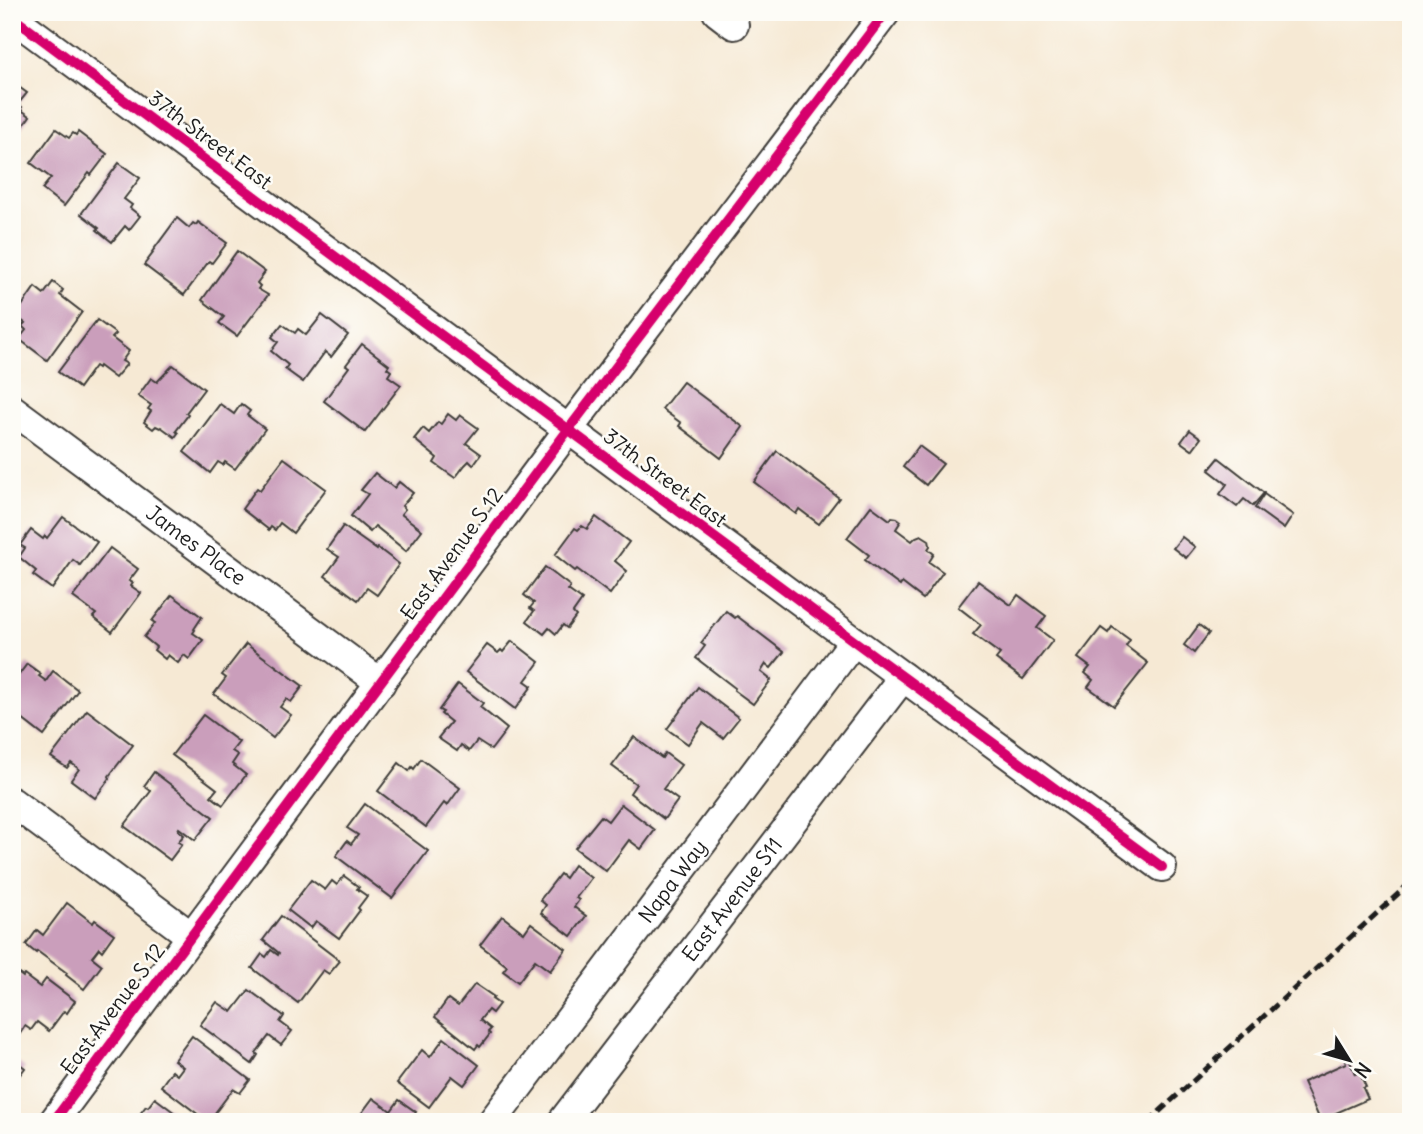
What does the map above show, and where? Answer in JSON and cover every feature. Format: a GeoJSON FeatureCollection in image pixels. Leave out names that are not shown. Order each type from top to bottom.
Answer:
{"type":"FeatureCollection","features":[{"type":"Feature","properties":{"kind":"street","name":"East Avenue S 12"},"geometry":{"type":"LineString","coordinates":[[53,1122],[568,430],[886,12]]}},
{"type":"Feature","properties":{"kind":"street","name":"37th Street East"},"geometry":{"type":"LineString","coordinates":[[12,17],[1162,867]]}},
{"type":"Feature","properties":{"kind":"street","name":"James Place"},"geometry":{"type":"LineString","coordinates":[[12,409],[381,683]]}},
{"type":"Feature","properties":{"kind":"street","name":"Napa Way"},"geometry":{"type":"LineString","coordinates":[[492,1122],[854,641]]}},
{"type":"Feature","properties":{"kind":"street","name":"East Avenue S11"},"geometry":{"type":"LineString","coordinates":[[562,1122],[903,677]]}},
{"type":"Feature","properties":{"kind":"street"},"geometry":{"type":"LineString","coordinates":[[12,802],[191,936]]}},
{"type":"Feature","properties":{"kind":"building"},"geometry":{"type":"Polygon","coordinates":[[[12,82],[27,93],[18,104],[22,107],[20,109],[30,116],[12,141],[12,82]]]}},
{"type":"Feature","properties":{"kind":"building"},"geometry":{"type":"Polygon","coordinates":[[[56,129],[69,138],[78,132],[107,154],[64,206],[42,189],[51,178],[31,163],[56,129]]]}},
{"type":"Feature","properties":{"kind":"building"},"geometry":{"type":"Polygon","coordinates":[[[119,163],[140,178],[124,199],[140,216],[129,230],[125,226],[112,242],[81,214],[119,163]]]}},
{"type":"Feature","properties":{"kind":"building"},"geometry":{"type":"Polygon","coordinates":[[[177,218],[189,228],[198,222],[227,243],[212,263],[209,261],[184,295],[144,265],[177,218]]]}},
{"type":"Feature","properties":{"kind":"building"},"geometry":{"type":"Polygon","coordinates":[[[237,251],[265,272],[257,283],[260,286],[258,289],[268,295],[237,336],[219,323],[224,317],[202,300],[237,251]]]}},
{"type":"Feature","properties":{"kind":"building"},"geometry":{"type":"Polygon","coordinates":[[[53,282],[63,290],[60,295],[82,312],[47,360],[19,339],[26,330],[22,326],[25,323],[15,316],[35,287],[44,294],[53,282]]]}},
{"type":"Feature","properties":{"kind":"building"},"geometry":{"type":"Polygon","coordinates":[[[322,315],[348,335],[331,357],[325,352],[303,382],[285,369],[288,365],[271,351],[278,342],[272,337],[282,324],[295,333],[298,329],[306,335],[322,315]]]}},
{"type":"Feature","properties":{"kind":"building"},"geometry":{"type":"Polygon","coordinates":[[[97,320],[116,334],[112,338],[129,351],[122,361],[127,364],[115,378],[95,366],[79,388],[58,372],[97,320]]]}},
{"type":"Feature","properties":{"kind":"building"},"geometry":{"type":"Polygon","coordinates":[[[362,344],[389,365],[387,368],[391,371],[388,376],[401,385],[365,432],[324,401],[362,344]]]}},
{"type":"Feature","properties":{"kind":"building"},"geometry":{"type":"Polygon","coordinates":[[[173,365],[204,389],[186,413],[188,415],[176,431],[178,433],[175,437],[161,427],[156,426],[153,429],[144,422],[151,411],[148,409],[151,405],[138,396],[151,378],[157,382],[173,365]]]}},
{"type":"Feature","properties":{"kind":"building"},"geometry":{"type":"Polygon","coordinates":[[[683,382],[743,427],[721,458],[679,426],[681,423],[662,409],[683,382]]]}},
{"type":"Feature","properties":{"kind":"building"},"geometry":{"type":"Polygon","coordinates":[[[220,404],[234,414],[241,404],[250,411],[247,415],[265,429],[235,469],[225,462],[223,465],[218,462],[210,473],[184,452],[220,404]]]}},
{"type":"Feature","properties":{"kind":"building"},"geometry":{"type":"Polygon","coordinates":[[[448,414],[456,420],[460,415],[478,428],[466,443],[481,454],[473,465],[469,461],[455,478],[434,463],[437,458],[414,439],[423,428],[429,433],[438,422],[441,424],[448,414]]]}},
{"type":"Feature","properties":{"kind":"building"},"geometry":{"type":"Polygon","coordinates":[[[1190,430],[1201,438],[1192,450],[1181,442],[1190,430]]]}},
{"type":"Feature","properties":{"kind":"building"},"geometry":{"type":"Polygon","coordinates":[[[919,446],[943,464],[926,485],[903,467],[919,446]]]}},
{"type":"Feature","properties":{"kind":"building"},"geometry":{"type":"Polygon","coordinates":[[[777,451],[839,498],[819,524],[799,509],[796,514],[754,482],[777,451]]]}},
{"type":"Feature","properties":{"kind":"building"},"geometry":{"type":"Polygon","coordinates":[[[284,458],[326,489],[293,533],[280,523],[275,530],[271,527],[269,530],[242,509],[284,458]]]}},
{"type":"Feature","properties":{"kind":"building"},"geometry":{"type":"Polygon","coordinates":[[[1219,458],[1264,493],[1253,506],[1244,499],[1237,507],[1220,494],[1227,484],[1209,470],[1219,458]]]}},
{"type":"Feature","properties":{"kind":"building"},"geometry":{"type":"Polygon","coordinates":[[[375,473],[394,488],[399,482],[413,493],[402,506],[405,509],[401,514],[422,530],[406,551],[375,526],[370,532],[351,516],[368,494],[361,490],[375,473]]]}},
{"type":"Feature","properties":{"kind":"building"},"geometry":{"type":"Polygon","coordinates":[[[1264,494],[1293,515],[1284,529],[1255,508],[1264,494]]]}},
{"type":"Feature","properties":{"kind":"building"},"geometry":{"type":"Polygon","coordinates":[[[871,506],[890,520],[892,517],[901,521],[896,529],[912,541],[921,535],[929,540],[928,549],[934,554],[929,562],[943,572],[923,599],[865,560],[869,555],[847,538],[871,506]]]}},
{"type":"Feature","properties":{"kind":"building"},"geometry":{"type":"Polygon","coordinates":[[[63,517],[97,542],[80,565],[73,560],[52,589],[33,575],[36,571],[19,557],[25,548],[20,545],[31,530],[43,539],[45,536],[47,538],[63,517]]]}},
{"type":"Feature","properties":{"kind":"building"},"geometry":{"type":"Polygon","coordinates":[[[596,517],[629,542],[615,561],[627,571],[610,594],[555,555],[575,528],[578,530],[582,526],[587,529],[596,517]]]}},
{"type":"Feature","properties":{"kind":"building"},"geometry":{"type":"Polygon","coordinates":[[[343,526],[399,564],[377,595],[367,588],[358,600],[325,576],[339,557],[327,549],[343,526]]]}},
{"type":"Feature","properties":{"kind":"building"},"geometry":{"type":"Polygon","coordinates":[[[1182,537],[1195,547],[1186,558],[1173,548],[1182,537]]]}},
{"type":"Feature","properties":{"kind":"building"},"geometry":{"type":"Polygon","coordinates":[[[110,548],[138,569],[129,581],[133,583],[131,586],[141,593],[112,632],[93,617],[96,614],[73,597],[110,548]]]}},
{"type":"Feature","properties":{"kind":"building"},"geometry":{"type":"Polygon","coordinates":[[[545,567],[570,586],[568,590],[582,600],[573,613],[576,616],[567,628],[563,625],[556,634],[549,628],[544,634],[527,621],[534,611],[530,608],[534,603],[524,595],[545,567]]]}},
{"type":"Feature","properties":{"kind":"building"},"geometry":{"type":"Polygon","coordinates":[[[978,581],[1011,605],[1018,595],[1046,616],[1037,628],[1053,640],[1023,679],[996,659],[1000,654],[973,634],[981,625],[958,607],[978,581]]]}},
{"type":"Feature","properties":{"kind":"building"},"geometry":{"type":"Polygon","coordinates":[[[172,595],[202,617],[193,633],[203,640],[189,659],[184,655],[178,663],[168,655],[165,659],[144,637],[155,623],[152,621],[172,595]]]}},
{"type":"Feature","properties":{"kind":"building"},"geometry":{"type":"Polygon","coordinates":[[[726,611],[735,618],[737,616],[784,652],[771,668],[766,664],[761,672],[771,680],[753,704],[696,658],[705,646],[701,643],[726,611]]]}},
{"type":"Feature","properties":{"kind":"building"},"geometry":{"type":"Polygon","coordinates":[[[1199,625],[1209,633],[1194,653],[1184,645],[1199,625]]]}},
{"type":"Feature","properties":{"kind":"building"},"geometry":{"type":"Polygon","coordinates":[[[1112,627],[1130,640],[1126,646],[1148,663],[1114,706],[1088,687],[1093,680],[1085,673],[1090,667],[1078,658],[1101,628],[1108,633],[1112,627]]]}},
{"type":"Feature","properties":{"kind":"building"},"geometry":{"type":"Polygon","coordinates":[[[512,641],[539,662],[525,681],[532,686],[515,709],[466,672],[487,645],[498,653],[501,650],[503,652],[512,641]]]}},
{"type":"Feature","properties":{"kind":"building"},"geometry":{"type":"Polygon","coordinates":[[[246,644],[303,686],[291,702],[286,699],[280,707],[291,715],[273,738],[214,694],[226,678],[222,675],[246,644]]]}},
{"type":"Feature","properties":{"kind":"building"},"geometry":{"type":"Polygon","coordinates":[[[27,664],[46,681],[53,671],[78,690],[44,736],[22,719],[12,732],[12,684],[27,664]]]}},
{"type":"Feature","properties":{"kind":"building"},"geometry":{"type":"Polygon","coordinates":[[[458,684],[483,703],[480,707],[507,729],[491,750],[477,741],[469,751],[461,745],[457,751],[438,738],[451,722],[439,710],[458,684]]]}},
{"type":"Feature","properties":{"kind":"building"},"geometry":{"type":"Polygon","coordinates":[[[698,687],[739,718],[723,738],[703,723],[688,744],[667,729],[698,687]]]}},
{"type":"Feature","properties":{"kind":"building"},"geometry":{"type":"Polygon","coordinates":[[[87,710],[133,745],[95,798],[71,780],[79,769],[71,763],[67,768],[51,757],[87,710]]]}},
{"type":"Feature","properties":{"kind":"building"},"geometry":{"type":"Polygon","coordinates":[[[203,715],[239,742],[232,751],[238,755],[232,764],[246,775],[223,805],[211,796],[217,789],[172,755],[203,715]]]}},
{"type":"Feature","properties":{"kind":"building"},"geometry":{"type":"Polygon","coordinates":[[[634,737],[662,758],[665,753],[681,765],[663,789],[678,800],[664,819],[630,793],[636,784],[612,766],[634,737]]]}},
{"type":"Feature","properties":{"kind":"building"},"geometry":{"type":"Polygon","coordinates":[[[421,759],[460,788],[447,806],[444,803],[426,827],[378,791],[399,763],[409,771],[412,767],[414,769],[421,759]]]}},
{"type":"Feature","properties":{"kind":"building"},"geometry":{"type":"Polygon","coordinates":[[[154,772],[213,817],[195,840],[179,828],[184,835],[178,842],[182,844],[170,860],[124,826],[151,791],[144,786],[154,772]]]}},
{"type":"Feature","properties":{"kind":"building"},"geometry":{"type":"Polygon","coordinates":[[[365,804],[428,851],[392,898],[336,856],[347,841],[351,844],[358,835],[347,828],[365,804]]]}},
{"type":"Feature","properties":{"kind":"building"},"geometry":{"type":"Polygon","coordinates":[[[621,804],[655,830],[641,849],[629,840],[606,871],[575,848],[601,816],[608,821],[621,804]]]}},
{"type":"Feature","properties":{"kind":"building"},"geometry":{"type":"Polygon","coordinates":[[[574,865],[591,878],[576,898],[579,900],[574,907],[586,916],[571,936],[541,913],[546,905],[540,900],[560,874],[565,878],[574,865]]]}},
{"type":"Feature","properties":{"kind":"building"},"geometry":{"type":"Polygon","coordinates":[[[344,876],[367,896],[339,938],[316,921],[311,928],[288,910],[311,880],[325,890],[332,881],[337,885],[344,876]]]}},
{"type":"Feature","properties":{"kind":"building"},"geometry":{"type":"Polygon","coordinates":[[[67,903],[93,923],[95,920],[114,934],[102,951],[99,948],[92,957],[102,965],[84,989],[66,975],[67,973],[26,945],[37,930],[43,935],[67,903]]]}},
{"type":"Feature","properties":{"kind":"building"},"geometry":{"type":"Polygon","coordinates":[[[281,916],[340,961],[329,974],[323,970],[298,1003],[252,968],[262,954],[266,957],[271,950],[278,955],[279,953],[263,940],[281,916]]]}},
{"type":"Feature","properties":{"kind":"building"},"geometry":{"type":"Polygon","coordinates":[[[502,916],[524,933],[531,923],[566,949],[550,971],[535,960],[518,982],[503,971],[507,966],[480,945],[502,916]]]}},
{"type":"Feature","properties":{"kind":"building"},"geometry":{"type":"Polygon","coordinates":[[[12,969],[40,987],[46,979],[75,1001],[49,1031],[37,1022],[31,1030],[25,1026],[19,1035],[12,1030],[12,969]]]}},
{"type":"Feature","properties":{"kind":"building"},"geometry":{"type":"Polygon","coordinates":[[[475,984],[494,997],[492,999],[499,1004],[492,1013],[488,1010],[480,1020],[491,1029],[480,1047],[478,1045],[475,1049],[435,1017],[448,999],[458,1006],[475,984]]]}},
{"type":"Feature","properties":{"kind":"building"},"geometry":{"type":"Polygon","coordinates":[[[249,990],[284,1016],[280,1022],[292,1031],[281,1045],[269,1036],[256,1053],[258,1055],[252,1064],[200,1025],[217,1002],[232,1012],[249,990]]]}},
{"type":"Feature","properties":{"kind":"building"},"geometry":{"type":"Polygon","coordinates":[[[192,1036],[250,1080],[240,1093],[233,1089],[208,1122],[161,1086],[172,1071],[177,1075],[183,1067],[174,1060],[192,1036]]]}},
{"type":"Feature","properties":{"kind":"building"},"geometry":{"type":"Polygon","coordinates":[[[444,1038],[479,1065],[464,1085],[452,1076],[429,1107],[397,1083],[422,1050],[430,1057],[444,1038]]]}},
{"type":"Feature","properties":{"kind":"building"},"geometry":{"type":"Polygon","coordinates":[[[12,1058],[25,1068],[12,1085],[12,1058]]]}},
{"type":"Feature","properties":{"kind":"building"},"geometry":{"type":"Polygon","coordinates":[[[1349,1059],[1355,1074],[1359,1072],[1368,1099],[1320,1120],[1303,1082],[1346,1063],[1345,1060],[1349,1059]]]}},
{"type":"Feature","properties":{"kind":"building"},"geometry":{"type":"Polygon","coordinates":[[[155,1098],[187,1122],[127,1122],[131,1116],[136,1119],[155,1098]]]}},
{"type":"Feature","properties":{"kind":"building"},"geometry":{"type":"Polygon","coordinates":[[[373,1098],[391,1111],[399,1100],[416,1112],[408,1122],[355,1122],[373,1098]]]}},
{"type":"Feature","properties":{"kind":"railway"},"geometry":{"type":"LineString","coordinates":[[1148,1122],[1411,882]]}},
{"type":"Feature","properties":{"kind":"cycle path"},"geometry":{"type":"LineString","coordinates":[[53,1122],[568,430],[886,12]]}},
{"type":"Feature","properties":{"kind":"cycle path"},"geometry":{"type":"LineString","coordinates":[[12,17],[1162,867]]}}]}
